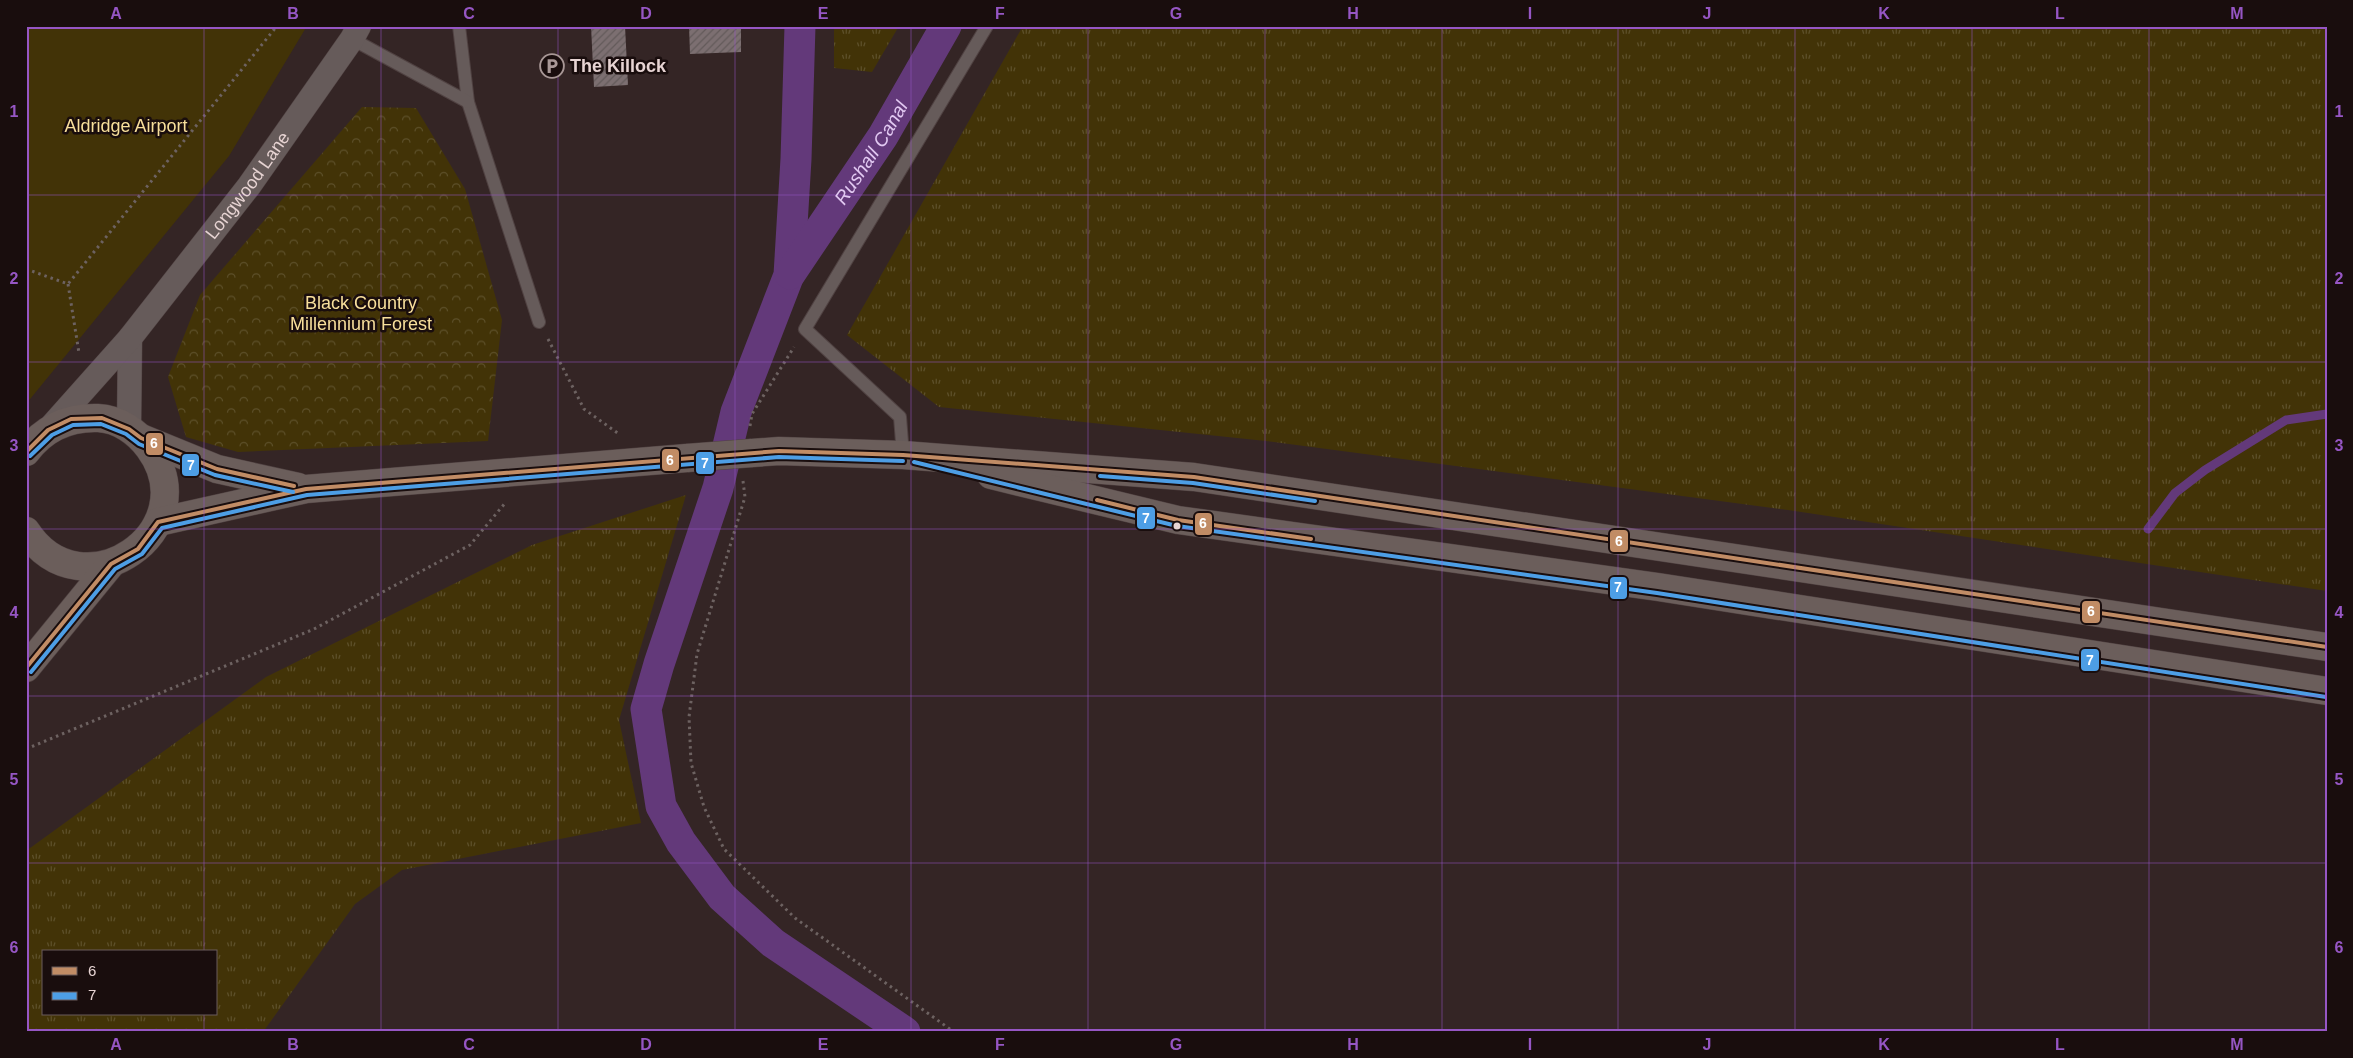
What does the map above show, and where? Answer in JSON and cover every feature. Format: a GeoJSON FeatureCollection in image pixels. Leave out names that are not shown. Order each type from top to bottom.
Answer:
{"type":"FeatureCollection","features":[{"type":"Feature","properties":{"kind":"main road"},"geometry":{"type":"LineString","coordinates":[[33,442],[71,419],[102,418],[217,469],[306,489]]}},
{"type":"Feature","properties":{"kind":"main road"},"geometry":{"type":"LineString","coordinates":[[26,531],[42,550],[68,564],[97,567],[111,564],[138,549],[158,522],[164,500],[162,474],[156,459],[135,433]]}},
{"type":"Feature","properties":{"kind":"main road"},"geometry":{"type":"LineString","coordinates":[[158,522],[306,489],[688,458],[750,443],[779,451],[909,455],[1194,477],[2327,647]]}},
{"type":"Feature","properties":{"kind":"main road"},"geometry":{"type":"LineString","coordinates":[[909,455],[1178,520],[1658,587],[2327,690]]}},
{"type":"Feature","properties":{"kind":"main road"},"geometry":{"type":"LineString","coordinates":[[26,668],[111,564]]}},
{"type":"Feature","properties":{"kind":"street","name":"Longwood Lane"},"geometry":{"type":"LineString","coordinates":[[33,442],[130,338],[249,186],[356,32]]}},
{"type":"Feature","properties":{"kind":"street"},"geometry":{"type":"LineString","coordinates":[[130,338],[135,433]]}},
{"type":"Feature","properties":{"kind":"lane"},"geometry":{"type":"LineString","coordinates":[[459,26],[468,102],[539,322]]}},
{"type":"Feature","properties":{"kind":"lane"},"geometry":{"type":"LineString","coordinates":[[909,455],[900,416],[805,329],[987,26]]}},
{"type":"Feature","properties":{"kind":"lane"},"geometry":{"type":"LineString","coordinates":[[356,32],[468,102]]}},
{"type":"Feature","properties":{"kind":"path"},"geometry":{"type":"LineString","coordinates":[[85,388],[68,284],[277,26]]}},
{"type":"Feature","properties":{"kind":"path"},"geometry":{"type":"LineString","coordinates":[[26,270],[68,284]]}},
{"type":"Feature","properties":{"kind":"path"},"geometry":{"type":"LineString","coordinates":[[539,322],[584,409],[623,437]]}},
{"type":"Feature","properties":{"kind":"path"},"geometry":{"type":"LineString","coordinates":[[750,443],[752,414],[805,329]]}},
{"type":"Feature","properties":{"kind":"path"},"geometry":{"type":"LineString","coordinates":[[26,749],[314,629],[470,545],[534,470]]}},
{"type":"Feature","properties":{"kind":"path"},"geometry":{"type":"LineString","coordinates":[[743,480],[745,497],[697,654],[689,717],[691,763],[704,807],[724,849],[794,918],[954,1032]]}},
{"type":"Feature","properties":{"kind":"green space","name":"Aldridge Airport"},"geometry":{"type":"Polygon","coordinates":[[[26,26],[307,26],[229,156],[26,404],[26,26]]]}},
{"type":"Feature","properties":{"kind":"green space"},"geometry":{"type":"Polygon","coordinates":[[[834,26],[899,26],[872,72],[834,68],[834,26]]]}},
{"type":"Feature","properties":{"kind":"green space"},"geometry":{"type":"Polygon","coordinates":[[[1023,26],[2327,26],[2327,591],[1788,510],[1266,441],[939,407],[847,335],[1023,26]]]}},
{"type":"Feature","properties":{"kind":"green space","name":"Black Country Millennium Forest"},"geometry":{"type":"Polygon","coordinates":[[[362,107],[416,108],[465,189],[502,320],[488,441],[238,452],[186,437],[168,377],[200,295],[362,107]]]}},
{"type":"Feature","properties":{"kind":"green space"},"geometry":{"type":"Polygon","coordinates":[[[686,495],[619,720],[641,823],[402,870],[355,904],[263,1032],[26,1032],[26,851],[266,677],[532,545],[686,495]]]}},
{"type":"Feature","properties":{"kind":"building"},"geometry":{"type":"Polygon","coordinates":[[[591,26],[625,26],[628,85],[594,87],[591,26]]]}},
{"type":"Feature","properties":{"kind":"building"},"geometry":{"type":"Polygon","coordinates":[[[689,26],[741,26],[741,52],[690,54],[689,26]]]}},
{"type":"Feature","properties":{"kind":"waterway"},"geometry":{"type":"LineString","coordinates":[[800,26],[796,159],[789,275],[736,412],[718,488],[659,664],[646,709],[661,806],[681,842],[722,897],[773,943],[905,1032]]}},
{"type":"Feature","properties":{"kind":"waterway","name":"Rushall Canal"},"geometry":{"type":"LineString","coordinates":[[790,274],[883,136],[946,26]]}},
{"type":"Feature","properties":{"kind":"waterway"},"geometry":{"type":"LineString","coordinates":[[2148,529],[2175,493],[2205,470],[2286,420],[2327,414]]}},
{"type":"Feature","properties":{"kind":"transit line","name":"6"},"geometry":{"type":"LineString","coordinates":[[26,452],[48,430],[71,419],[102,418],[129,429],[141,438],[217,469],[294,486]]}},
{"type":"Feature","properties":{"kind":"transit line","name":"7"},"geometry":{"type":"LineString","coordinates":[[30,456],[52,435],[73,425],[101,424],[126,434],[139,444],[215,475],[293,492]]}},
{"type":"Feature","properties":{"kind":"transit line","name":"6"},"geometry":{"type":"LineString","coordinates":[[26,668],[111,564],[138,549],[158,522],[306,489],[779,451],[903,455],[1194,477],[2327,647]]}},
{"type":"Feature","properties":{"kind":"transit line","name":"7"},"geometry":{"type":"LineString","coordinates":[[31,672],[115,569],[142,554],[162,528],[307,495],[779,457],[903,461]]}},
{"type":"Feature","properties":{"kind":"transit line","name":"7"},"geometry":{"type":"LineString","coordinates":[[914,462],[1177,526],[1657,593],[2326,697]]}},
{"type":"Feature","properties":{"kind":"transit line","name":"7"},"geometry":{"type":"LineString","coordinates":[[1100,476],[1193,483],[1315,501]]}},
{"type":"Feature","properties":{"kind":"transit line","name":"6"},"geometry":{"type":"LineString","coordinates":[[1097,500],[1178,520],[1311,539]]}},
{"type":"Feature","properties":{"kind":"place","name":"The Killock"},"geometry":{"type":"Point","coordinates":[552,66]}}]}
